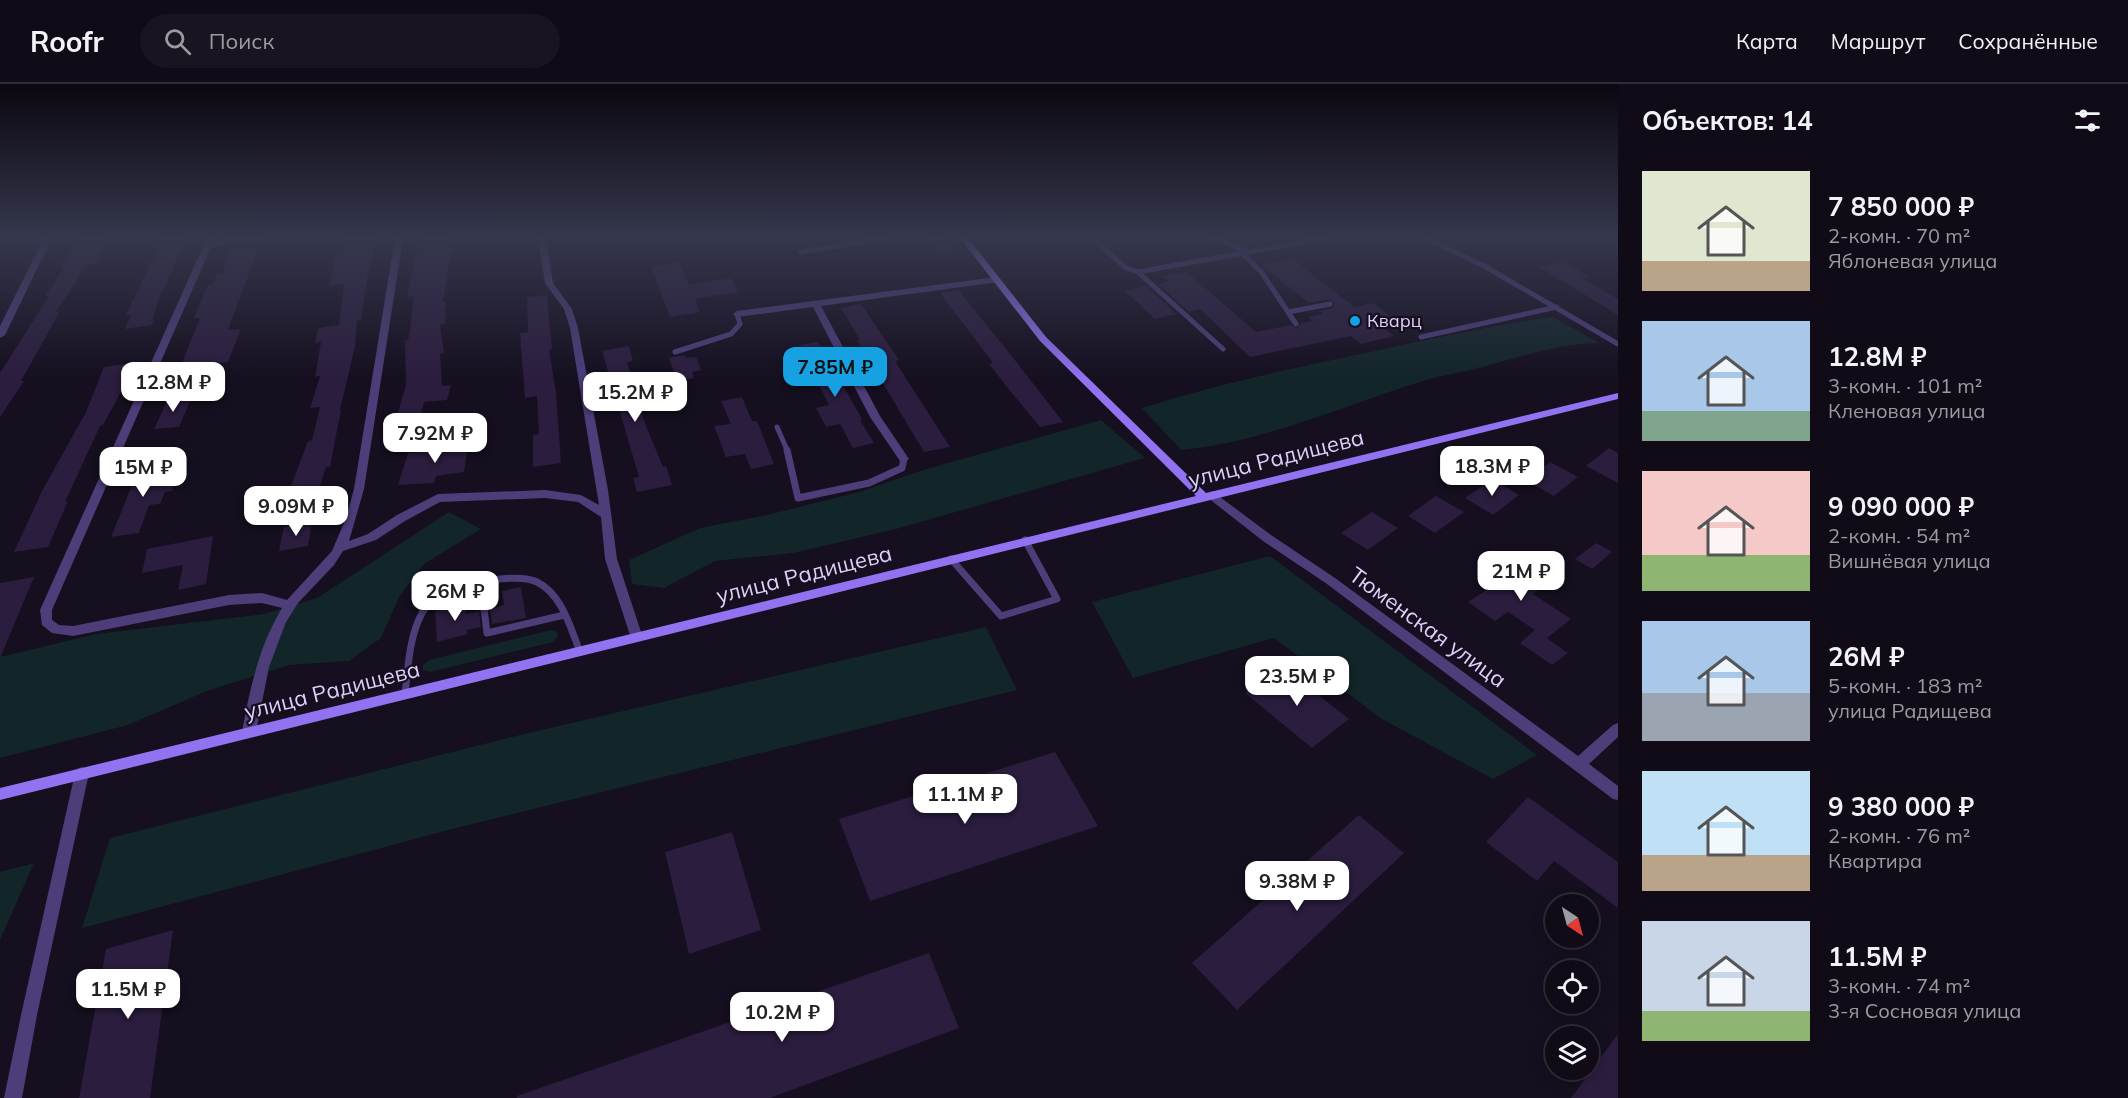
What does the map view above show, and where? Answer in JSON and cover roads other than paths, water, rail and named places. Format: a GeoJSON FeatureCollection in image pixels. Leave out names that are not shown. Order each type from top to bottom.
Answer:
{"type":"FeatureCollection","features":[{"type":"Feature","properties":{"kind":"main road"},"geometry":{"type":"LineString","coordinates":[[1000,285],[1043,339],[1208,496]]}},
{"type":"Feature","properties":{"kind":"main road","name":"улица Радищева"},"geometry":{"type":"LineString","coordinates":[[0,794],[1025,540],[1618,396]]}},
{"type":"Feature","properties":{"kind":"street"},"geometry":{"type":"LineString","coordinates":[[0,335],[25,285]]}},
{"type":"Feature","properties":{"kind":"street"},"geometry":{"type":"LineString","coordinates":[[190,285],[46,610],[46,622],[56,630],[73,631],[229,600],[262,598],[290,604]]}},
{"type":"Feature","properties":{"kind":"street"},"geometry":{"type":"LineString","coordinates":[[249,732],[256,683],[273,634],[290,604],[341,548],[349,528],[359,489],[391,285]]}},
{"type":"Feature","properties":{"kind":"street"},"geometry":{"type":"LineString","coordinates":[[551,285],[568,309],[574,328],[606,516],[611,559],[637,638]]}},
{"type":"Feature","properties":{"kind":"street"},"geometry":{"type":"LineString","coordinates":[[737,314],[958,285]]}},
{"type":"Feature","properties":{"kind":"street"},"geometry":{"type":"LineString","coordinates":[[816,305],[875,417],[904,459]]}},
{"type":"Feature","properties":{"kind":"street"},"geometry":{"type":"LineString","coordinates":[[341,548],[372,537],[438,498],[545,494],[581,499],[606,516]]}},
{"type":"Feature","properties":{"kind":"street","name":"Тюменская улица"},"geometry":{"type":"LineString","coordinates":[[1208,496],[1331,581],[1618,794]]}},
{"type":"Feature","properties":{"kind":"street"},"geometry":{"type":"LineString","coordinates":[[1579,764],[1618,729]]}},
{"type":"Feature","properties":{"kind":"street"},"geometry":{"type":"LineString","coordinates":[[13,1098],[28,1015],[82,773]]}},
{"type":"Feature","properties":{"kind":"lane"},"geometry":{"type":"LineString","coordinates":[[1153,285],[1223,349]]}},
{"type":"Feature","properties":{"kind":"lane"},"geometry":{"type":"LineString","coordinates":[[1270,285],[1296,324]]}},
{"type":"Feature","properties":{"kind":"lane"},"geometry":{"type":"LineString","coordinates":[[1519,285],[1618,344]]}},
{"type":"Feature","properties":{"kind":"lane"},"geometry":{"type":"LineString","coordinates":[[1288,312],[1330,304]]}},
{"type":"Feature","properties":{"kind":"lane"},"geometry":{"type":"LineString","coordinates":[[1421,337],[1557,307]]}},
{"type":"Feature","properties":{"kind":"lane"},"geometry":{"type":"LineString","coordinates":[[675,352],[731,334],[740,324],[737,314]]}},
{"type":"Feature","properties":{"kind":"lane"},"geometry":{"type":"LineString","coordinates":[[777,427],[788,452],[798,498],[869,483],[902,468],[904,459]]}},
{"type":"Feature","properties":{"kind":"lane"},"geometry":{"type":"LineString","coordinates":[[951,559],[1000,616],[1057,599],[1025,540]]}},
{"type":"Feature","properties":{"kind":"lane"},"geometry":{"type":"LineString","coordinates":[[405,694],[418,623],[427,606],[445,595],[481,584],[518,579],[537,582],[550,592],[564,615],[580,652]]}},
{"type":"Feature","properties":{"kind":"lane"},"geometry":{"type":"LineString","coordinates":[[481,584],[487,633],[564,615]]}},
{"type":"Feature","properties":{"kind":"place","name":"Кварц"},"geometry":{"type":"Point","coordinates":[1355,321]}}]}
